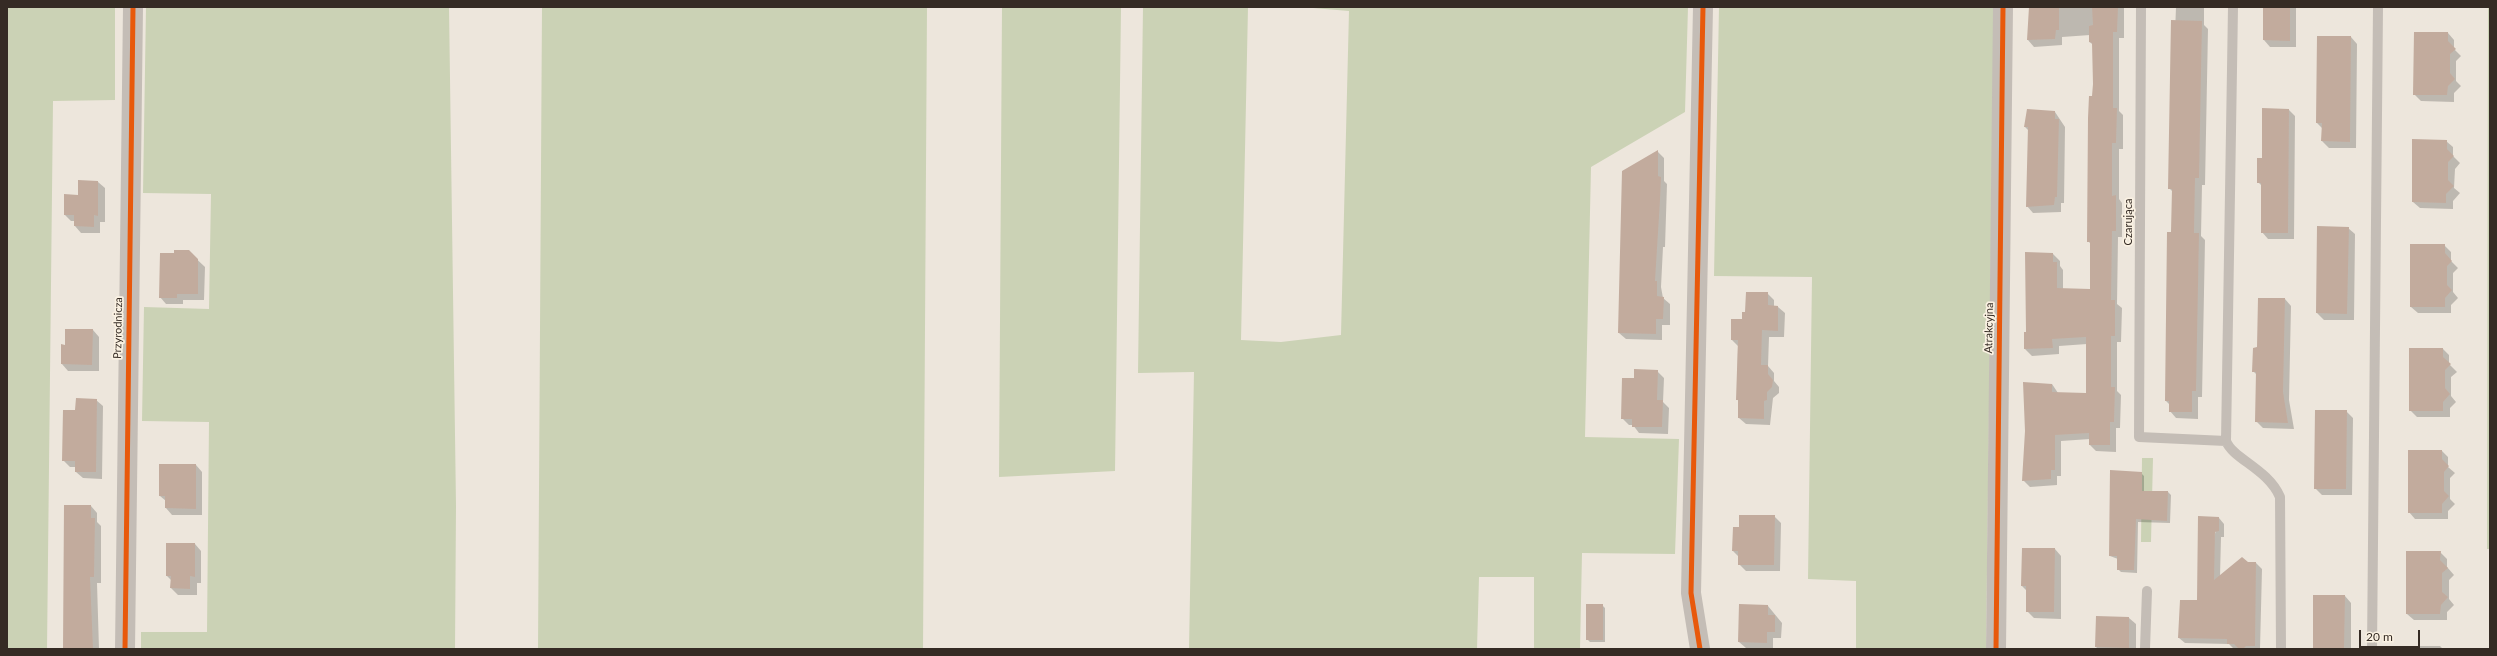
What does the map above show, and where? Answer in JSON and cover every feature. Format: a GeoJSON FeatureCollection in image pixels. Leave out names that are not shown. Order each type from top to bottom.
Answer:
{"type":"FeatureCollection","features":[{"type":"Feature","properties":{"kind":"street","name":"Przyrodnicza"},"geometry":{"type":"LineString","coordinates":[[125,649],[133,7]]}},
{"type":"Feature","properties":{"kind":"street"},"geometry":{"type":"LineString","coordinates":[[1700,649],[1691,593],[1703,7]]}},
{"type":"Feature","properties":{"kind":"street","name":"Atrakcyjna"},"geometry":{"type":"LineString","coordinates":[[1996,649],[2003,7]]}},
{"type":"Feature","properties":{"kind":"lane","name":"Czarująca"},"geometry":{"type":"LineString","coordinates":[[2141,7],[2139,437],[2226,441]]}},
{"type":"Feature","properties":{"kind":"lane"},"geometry":{"type":"LineString","coordinates":[[2233,7],[2226,441],[2232,449],[2271,481],[2280,498],[2281,649]]}},
{"type":"Feature","properties":{"kind":"lane"},"geometry":{"type":"LineString","coordinates":[[2372,649],[2378,7]]}},
{"type":"Feature","properties":{"kind":"lane"},"geometry":{"type":"LineString","coordinates":[[2145,649],[2147,591]]}},
{"type":"Feature","properties":{"kind":"green space"},"geometry":{"type":"Polygon","coordinates":[[[7,7],[115,7],[115,100],[53,101],[47,649],[7,649],[7,7]]]}},
{"type":"Feature","properties":{"kind":"green space"},"geometry":{"type":"Polygon","coordinates":[[[146,7],[449,7],[456,506],[455,649],[141,649],[141,632],[207,632],[209,422],[142,421],[144,307],[209,309],[211,194],[143,193],[146,7]]]}},
{"type":"Feature","properties":{"kind":"green space"},"geometry":{"type":"Polygon","coordinates":[[[542,7],[927,7],[923,649],[538,649],[542,7]]]}},
{"type":"Feature","properties":{"kind":"green space"},"geometry":{"type":"Polygon","coordinates":[[[1002,7],[1121,7],[1115,471],[999,477],[1002,7]]]}},
{"type":"Feature","properties":{"kind":"green space"},"geometry":{"type":"Polygon","coordinates":[[[1143,7],[1248,7],[1241,340],[1281,342],[1341,335],[1349,11],[1301,7],[1688,7],[1685,112],[1591,167],[1585,437],[1679,439],[1675,554],[1582,553],[1580,649],[1534,649],[1534,577],[1479,577],[1477,649],[1189,649],[1194,372],[1138,373],[1143,7]]]}},
{"type":"Feature","properties":{"kind":"green space"},"geometry":{"type":"Polygon","coordinates":[[[1719,7],[1994,7],[1986,649],[1856,649],[1856,581],[1808,579],[1812,277],[1714,276],[1719,7]]]}},
{"type":"Feature","properties":{"kind":"green space"},"geometry":{"type":"Polygon","coordinates":[[[2488,7],[2490,7],[2490,549],[2487,549],[2488,7]]]}},
{"type":"Feature","properties":{"kind":"green space"},"geometry":{"type":"Polygon","coordinates":[[[2142,458],[2153,458],[2151,542],[2141,542],[2142,458]]]}},
{"type":"Feature","properties":{"kind":"building"},"geometry":{"type":"Polygon","coordinates":[[[2029,7],[2059,7],[2059,30],[2056,30],[2055,39],[2027,40],[2029,7]]]}},
{"type":"Feature","properties":{"kind":"building"},"geometry":{"type":"Polygon","coordinates":[[[2092,7],[2118,7],[2117,32],[2113,32],[2113,108],[2117,108],[2116,143],[2112,143],[2112,196],[2116,195],[2116,231],[2112,231],[2111,300],[2115,300],[2115,336],[2111,336],[2111,387],[2115,387],[2114,422],[2110,422],[2110,445],[2089,445],[2089,433],[2055,435],[2055,470],[2051,470],[2051,479],[2022,481],[2025,431],[2023,382],[2052,384],[2052,392],[2086,393],[2086,337],[2052,339],[2053,348],[2024,349],[2024,332],[2026,332],[2025,252],[2053,253],[2053,262],[2057,262],[2057,288],[2090,289],[2090,242],[2087,242],[2088,118],[2089,96],[2092,96],[2093,84],[2092,43],[2089,42],[2089,26],[2093,25],[2092,7]]]}},
{"type":"Feature","properties":{"kind":"building"},"geometry":{"type":"Polygon","coordinates":[[[2263,7],[2290,7],[2290,41],[2263,40],[2263,7]]]}},
{"type":"Feature","properties":{"kind":"building"},"geometry":{"type":"Polygon","coordinates":[[[2171,20],[2202,21],[2199,178],[2195,178],[2194,233],[2199,233],[2196,391],[2192,391],[2192,412],[2169,412],[2169,401],[2165,401],[2167,232],[2171,232],[2172,189],[2168,189],[2171,20]]]}},
{"type":"Feature","properties":{"kind":"building"},"geometry":{"type":"Polygon","coordinates":[[[2414,32],[2448,32],[2448,41],[2456,49],[2450,54],[2450,73],[2455,79],[2448,86],[2447,95],[2413,95],[2414,32]]]}},
{"type":"Feature","properties":{"kind":"building"},"geometry":{"type":"Polygon","coordinates":[[[2317,36],[2351,36],[2350,142],[2321,141],[2322,123],[2316,123],[2317,36]]]}},
{"type":"Feature","properties":{"kind":"building"},"geometry":{"type":"Polygon","coordinates":[[[2262,108],[2289,109],[2288,233],[2261,233],[2261,183],[2257,183],[2257,158],[2262,158],[2262,108]]]}},
{"type":"Feature","properties":{"kind":"building"},"geometry":{"type":"Polygon","coordinates":[[[2027,109],[2055,111],[2055,119],[2059,119],[2057,197],[2055,197],[2054,205],[2026,207],[2028,127],[2024,127],[2027,109]]]}},
{"type":"Feature","properties":{"kind":"building"},"geometry":{"type":"Polygon","coordinates":[[[2412,139],[2447,140],[2447,149],[2454,156],[2448,162],[2448,180],[2454,186],[2446,194],[2446,203],[2412,202],[2412,139]]]}},
{"type":"Feature","properties":{"kind":"building"},"geometry":{"type":"Polygon","coordinates":[[[1658,150],[1658,176],[1661,177],[1655,281],[1657,281],[1657,296],[1664,297],[1663,319],[1656,319],[1656,334],[1618,333],[1622,171],[1658,150]]]}},
{"type":"Feature","properties":{"kind":"building"},"geometry":{"type":"Polygon","coordinates":[[[78,180],[98,181],[98,216],[94,215],[94,227],[74,226],[74,215],[64,215],[64,194],[78,195],[78,180]]]}},
{"type":"Feature","properties":{"kind":"building"},"geometry":{"type":"Polygon","coordinates":[[[2317,226],[2349,227],[2347,314],[2316,313],[2317,226]]]}},
{"type":"Feature","properties":{"kind":"building"},"geometry":{"type":"Polygon","coordinates":[[[2410,244],[2445,244],[2445,253],[2452,261],[2447,266],[2447,285],[2452,290],[2445,298],[2445,307],[2410,307],[2410,244]]]}},
{"type":"Feature","properties":{"kind":"building"},"geometry":{"type":"Polygon","coordinates":[[[174,250],[189,250],[198,259],[198,294],[177,294],[177,298],[159,298],[160,253],[174,253],[174,250]]]}},
{"type":"Feature","properties":{"kind":"building"},"geometry":{"type":"Polygon","coordinates":[[[1746,292],[1768,292],[1768,305],[1778,306],[1778,331],[1762,330],[1761,365],[1768,365],[1768,374],[1773,380],[1772,387],[1767,392],[1767,400],[1764,401],[1764,419],[1738,418],[1738,400],[1736,400],[1738,340],[1731,340],[1731,319],[1742,319],[1742,312],[1745,312],[1746,292]]]}},
{"type":"Feature","properties":{"kind":"building"},"geometry":{"type":"Polygon","coordinates":[[[2258,298],[2285,298],[2283,392],[2288,423],[2255,422],[2256,372],[2252,372],[2253,348],[2257,347],[2258,298]]]}},
{"type":"Feature","properties":{"kind":"building"},"geometry":{"type":"Polygon","coordinates":[[[65,329],[93,329],[92,365],[61,364],[61,344],[65,345],[65,329]]]}},
{"type":"Feature","properties":{"kind":"building"},"geometry":{"type":"Polygon","coordinates":[[[2409,348],[2443,348],[2443,357],[2451,364],[2445,370],[2445,388],[2450,394],[2443,402],[2443,411],[2409,411],[2409,348]]]}},
{"type":"Feature","properties":{"kind":"building"},"geometry":{"type":"Polygon","coordinates":[[[1634,369],[1658,370],[1657,400],[1663,400],[1662,427],[1632,427],[1632,419],[1621,419],[1622,378],[1634,378],[1634,369]]]}},
{"type":"Feature","properties":{"kind":"building"},"geometry":{"type":"Polygon","coordinates":[[[76,398],[97,399],[96,472],[75,472],[75,461],[62,461],[63,410],[75,410],[76,398]]]}},
{"type":"Feature","properties":{"kind":"building"},"geometry":{"type":"Polygon","coordinates":[[[2315,410],[2347,410],[2346,489],[2314,489],[2315,410]]]}},
{"type":"Feature","properties":{"kind":"building"},"geometry":{"type":"Polygon","coordinates":[[[2408,450],[2442,450],[2442,459],[2449,466],[2444,472],[2444,491],[2449,496],[2442,504],[2442,513],[2408,513],[2408,450]]]}},
{"type":"Feature","properties":{"kind":"building"},"geometry":{"type":"Polygon","coordinates":[[[159,464],[196,464],[196,509],[165,508],[165,496],[159,496],[159,464]]]}},
{"type":"Feature","properties":{"kind":"building"},"geometry":{"type":"Polygon","coordinates":[[[2110,470],[2142,472],[2142,491],[2168,491],[2167,521],[2136,519],[2134,570],[2117,570],[2117,556],[2109,556],[2110,470]]]}},
{"type":"Feature","properties":{"kind":"building"},"geometry":{"type":"Polygon","coordinates":[[[64,505],[91,505],[91,518],[95,518],[94,577],[90,577],[93,649],[63,649],[64,505]]]}},
{"type":"Feature","properties":{"kind":"building"},"geometry":{"type":"Polygon","coordinates":[[[1739,515],[1775,515],[1774,565],[1738,565],[1738,551],[1732,551],[1733,527],[1739,527],[1739,515]]]}},
{"type":"Feature","properties":{"kind":"building"},"geometry":{"type":"Polygon","coordinates":[[[2198,516],[2219,517],[2219,531],[2215,532],[2214,580],[2242,557],[2248,562],[2256,562],[2255,646],[2246,646],[2243,649],[2239,649],[2234,644],[2227,644],[2227,639],[2178,638],[2180,600],[2197,600],[2198,516]]]}},
{"type":"Feature","properties":{"kind":"building"},"geometry":{"type":"Polygon","coordinates":[[[166,543],[195,543],[195,577],[190,576],[190,589],[170,588],[171,576],[166,576],[166,543]]]}},
{"type":"Feature","properties":{"kind":"building"},"geometry":{"type":"Polygon","coordinates":[[[2022,548],[2055,548],[2054,612],[2026,612],[2026,586],[2021,586],[2022,548]]]}},
{"type":"Feature","properties":{"kind":"building"},"geometry":{"type":"Polygon","coordinates":[[[2406,551],[2441,551],[2440,560],[2448,568],[2442,573],[2442,592],[2448,597],[2441,605],[2440,614],[2406,614],[2406,551]]]}},
{"type":"Feature","properties":{"kind":"building"},"geometry":{"type":"Polygon","coordinates":[[[2313,595],[2345,595],[2344,649],[2313,649],[2313,595]]]}},
{"type":"Feature","properties":{"kind":"building"},"geometry":{"type":"Polygon","coordinates":[[[1586,604],[1603,604],[1603,640],[1586,640],[1586,604]]]}},
{"type":"Feature","properties":{"kind":"building"},"geometry":{"type":"Polygon","coordinates":[[[1739,604],[1768,605],[1768,615],[1775,615],[1775,632],[1767,632],[1767,643],[1738,642],[1739,604]]]}},
{"type":"Feature","properties":{"kind":"building"},"geometry":{"type":"Polygon","coordinates":[[[2096,616],[2129,617],[2129,648],[2095,647],[2096,616]]]}},
{"type":"Feature","properties":{"kind":"cycle path"},"geometry":{"type":"LineString","coordinates":[[125,649],[133,7]]}},
{"type":"Feature","properties":{"kind":"cycle path"},"geometry":{"type":"LineString","coordinates":[[1700,649],[1691,593],[1703,7]]}},
{"type":"Feature","properties":{"kind":"cycle path"},"geometry":{"type":"LineString","coordinates":[[1996,649],[2003,7]]}}]}
